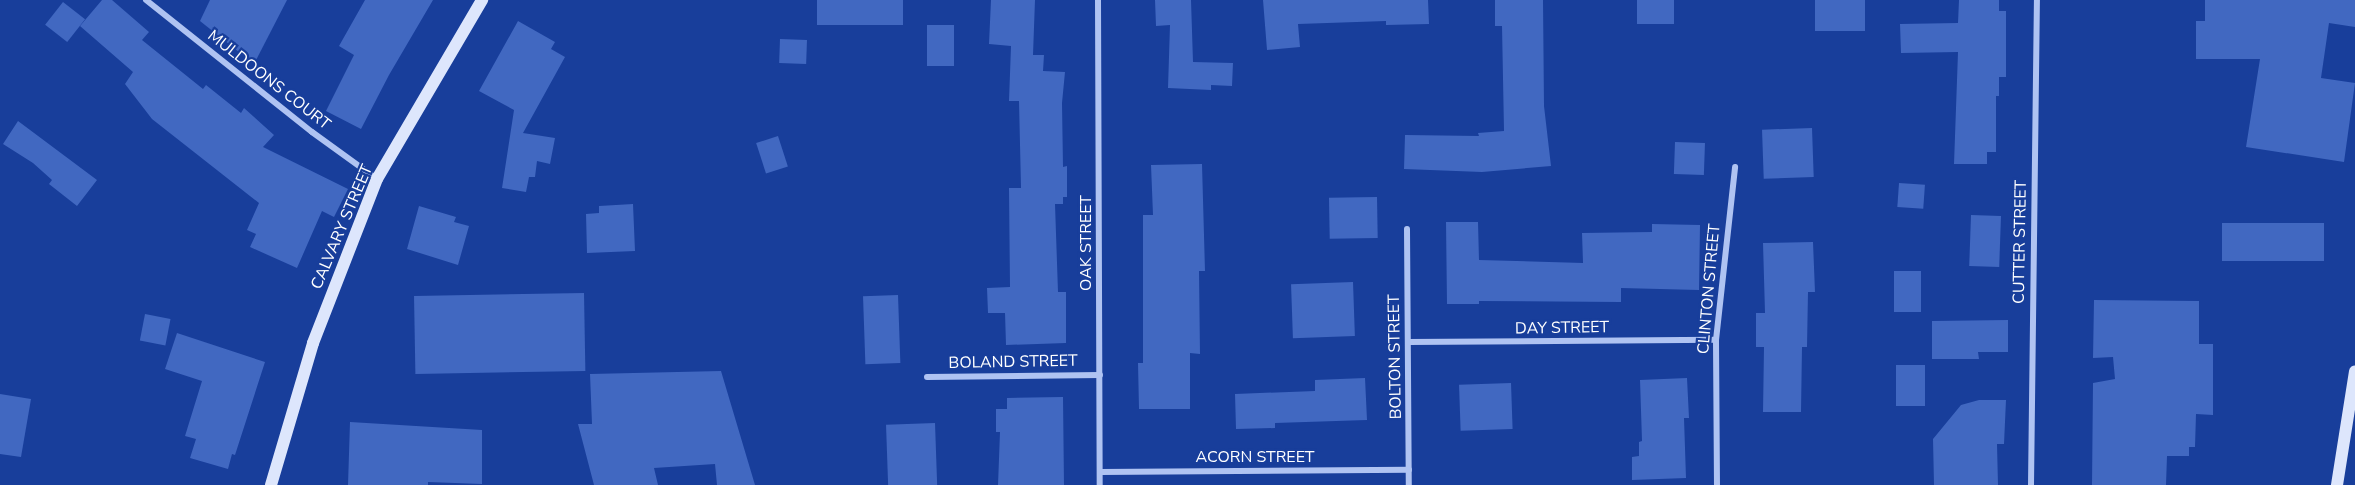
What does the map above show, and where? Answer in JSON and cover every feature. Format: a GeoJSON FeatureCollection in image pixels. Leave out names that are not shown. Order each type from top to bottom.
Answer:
{"type":"FeatureCollection","features":[{"type":"Feature","properties":{"kind":"street","name":"MULDOONS COURT"},"geometry":{"type":"LineString","coordinates":[[146,0],[312,132],[377,179]]}},
{"type":"Feature","properties":{"kind":"street","name":"CALVARY STREET"},"geometry":{"type":"LineString","coordinates":[[271,485],[313,343],[377,179],[482,0]]}},
{"type":"Feature","properties":{"kind":"street","name":"OAK STREET"},"geometry":{"type":"LineString","coordinates":[[1098,0],[1100,485]]}},
{"type":"Feature","properties":{"kind":"street","name":"CUTTER STREET"},"geometry":{"type":"LineString","coordinates":[[2031,485],[2037,0]]}},
{"type":"Feature","properties":{"kind":"street","name":"CLINTON STREET"},"geometry":{"type":"LineString","coordinates":[[1717,485],[1716,340],[1736,168]]}},
{"type":"Feature","properties":{"kind":"street","name":"BOLTON STREET"},"geometry":{"type":"LineString","coordinates":[[1407,229],[1409,485]]}},
{"type":"Feature","properties":{"kind":"street","name":"DAY STREET"},"geometry":{"type":"LineString","coordinates":[[1408,342],[1716,340]]}},
{"type":"Feature","properties":{"kind":"street"},"geometry":{"type":"LineString","coordinates":[[2337,485],[2355,373]]}},
{"type":"Feature","properties":{"kind":"street","name":"BOLAND STREET"},"geometry":{"type":"LineString","coordinates":[[927,377],[1100,375]]}},
{"type":"Feature","properties":{"kind":"street","name":"ACORN STREET"},"geometry":{"type":"LineString","coordinates":[[1100,472],[1409,470]]}},
{"type":"Feature","properties":{"kind":"building"},"geometry":{"type":"Polygon","coordinates":[[[102,0],[112,0],[149,32],[142,40],[203,89],[206,85],[241,113],[244,108],[274,135],[263,147],[348,189],[334,217],[322,211],[297,268],[250,247],[256,234],[247,230],[259,203],[152,119],[125,84],[133,72],[80,26],[102,0]]]}},
{"type":"Feature","properties":{"kind":"building"},"geometry":{"type":"Polygon","coordinates":[[[210,0],[287,0],[254,64],[200,21],[210,0]]]}},
{"type":"Feature","properties":{"kind":"building"},"geometry":{"type":"Polygon","coordinates":[[[365,0],[433,0],[389,75],[361,129],[326,111],[354,55],[339,46],[365,0]]]}},
{"type":"Feature","properties":{"kind":"building"},"geometry":{"type":"Polygon","coordinates":[[[817,0],[903,0],[903,25],[817,25],[817,0]]]}},
{"type":"Feature","properties":{"kind":"building"},"geometry":{"type":"Polygon","coordinates":[[[991,0],[1035,0],[1033,55],[1044,55],[1043,71],[1065,72],[1062,103],[1063,167],[1067,166],[1067,197],[1063,197],[1063,204],[1055,204],[1058,292],[1066,292],[1066,343],[1006,345],[1005,313],[988,313],[987,288],[1010,287],[1009,188],[1021,188],[1019,101],[1009,101],[1011,46],[989,44],[991,0]]]}},
{"type":"Feature","properties":{"kind":"building"},"geometry":{"type":"Polygon","coordinates":[[[1155,0],[1191,0],[1193,62],[1233,63],[1232,86],[1211,85],[1211,90],[1168,88],[1170,25],[1156,26],[1155,0]]]}},
{"type":"Feature","properties":{"kind":"building"},"geometry":{"type":"Polygon","coordinates":[[[1263,0],[1428,0],[1429,24],[1386,25],[1386,21],[1298,24],[1300,47],[1267,50],[1263,0]]]}},
{"type":"Feature","properties":{"kind":"building"},"geometry":{"type":"Polygon","coordinates":[[[1495,0],[1543,0],[1544,106],[1551,166],[1482,172],[1404,169],[1405,135],[1479,136],[1478,133],[1504,131],[1502,26],[1495,26],[1495,0]]]}},
{"type":"Feature","properties":{"kind":"building"},"geometry":{"type":"Polygon","coordinates":[[[1637,0],[1674,0],[1674,24],[1637,24],[1637,0]]]}},
{"type":"Feature","properties":{"kind":"building"},"geometry":{"type":"Polygon","coordinates":[[[1815,0],[1865,0],[1865,31],[1815,31],[1815,0]]]}},
{"type":"Feature","properties":{"kind":"building"},"geometry":{"type":"Polygon","coordinates":[[[1959,0],[1999,0],[1999,11],[2006,11],[2006,77],[1999,77],[1999,96],[1996,96],[1996,152],[1987,152],[1987,164],[1954,164],[1958,52],[1901,53],[1900,24],[1958,23],[1959,0]]]}},
{"type":"Feature","properties":{"kind":"building"},"geometry":{"type":"Polygon","coordinates":[[[2205,0],[2355,0],[2355,27],[2329,23],[2321,78],[2355,83],[2344,162],[2246,147],[2260,59],[2196,59],[2196,21],[2205,21],[2205,0]]]}},
{"type":"Feature","properties":{"kind":"building"},"geometry":{"type":"Polygon","coordinates":[[[63,2],[85,19],[67,42],[45,25],[63,2]]]}},
{"type":"Feature","properties":{"kind":"building"},"geometry":{"type":"Polygon","coordinates":[[[518,21],[555,42],[551,49],[565,57],[523,133],[555,138],[550,164],[537,161],[535,177],[529,177],[526,192],[502,188],[514,110],[479,91],[518,21]]]}},
{"type":"Feature","properties":{"kind":"building"},"geometry":{"type":"Polygon","coordinates":[[[927,25],[954,25],[954,66],[927,66],[927,25]]]}},
{"type":"Feature","properties":{"kind":"building"},"geometry":{"type":"Polygon","coordinates":[[[780,39],[807,40],[806,64],[779,63],[780,39]]]}},
{"type":"Feature","properties":{"kind":"building"},"geometry":{"type":"Polygon","coordinates":[[[18,121],[97,180],[77,206],[49,184],[52,180],[33,163],[3,144],[18,121]]]}},
{"type":"Feature","properties":{"kind":"building"},"geometry":{"type":"Polygon","coordinates":[[[1812,128],[1814,177],[1764,179],[1762,130],[1812,128]]]}},
{"type":"Feature","properties":{"kind":"building"},"geometry":{"type":"Polygon","coordinates":[[[778,136],[788,166],[766,174],[756,143],[778,136]]]}},
{"type":"Feature","properties":{"kind":"building"},"geometry":{"type":"Polygon","coordinates":[[[1675,142],[1705,143],[1704,175],[1674,174],[1675,142]]]}},
{"type":"Feature","properties":{"kind":"building"},"geometry":{"type":"Polygon","coordinates":[[[1202,164],[1205,271],[1199,271],[1200,354],[1190,353],[1190,409],[1139,409],[1138,363],[1143,363],[1143,215],[1153,215],[1151,165],[1202,164]]]}},
{"type":"Feature","properties":{"kind":"building"},"geometry":{"type":"Polygon","coordinates":[[[1899,183],[1925,185],[1923,209],[1897,207],[1899,183]]]}},
{"type":"Feature","properties":{"kind":"building"},"geometry":{"type":"Polygon","coordinates":[[[1377,197],[1378,238],[1330,239],[1329,198],[1377,197]]]}},
{"type":"Feature","properties":{"kind":"building"},"geometry":{"type":"Polygon","coordinates":[[[633,204],[635,251],[587,253],[586,214],[599,213],[599,206],[633,204]]]}},
{"type":"Feature","properties":{"kind":"building"},"geometry":{"type":"Polygon","coordinates":[[[419,206],[456,217],[454,222],[469,226],[458,265],[407,249],[419,206]]]}},
{"type":"Feature","properties":{"kind":"building"},"geometry":{"type":"Polygon","coordinates":[[[1971,215],[2001,216],[1999,267],[1969,266],[1971,215]]]}},
{"type":"Feature","properties":{"kind":"building"},"geometry":{"type":"Polygon","coordinates":[[[1446,222],[1478,222],[1479,260],[1583,263],[1582,233],[1652,232],[1652,224],[1700,225],[1699,290],[1621,288],[1621,302],[1479,301],[1479,304],[1447,304],[1446,222]]]}},
{"type":"Feature","properties":{"kind":"building"},"geometry":{"type":"Polygon","coordinates":[[[2222,223],[2324,223],[2324,261],[2222,261],[2222,223]]]}},
{"type":"Feature","properties":{"kind":"building"},"geometry":{"type":"Polygon","coordinates":[[[1813,242],[1815,292],[1808,292],[1807,347],[1802,347],[1801,412],[1763,412],[1764,347],[1756,347],[1756,313],[1765,313],[1763,243],[1813,242]]]}},
{"type":"Feature","properties":{"kind":"building"},"geometry":{"type":"Polygon","coordinates":[[[1894,271],[1921,271],[1921,312],[1894,312],[1894,271]]]}},
{"type":"Feature","properties":{"kind":"building"},"geometry":{"type":"Polygon","coordinates":[[[1353,282],[1355,336],[1293,338],[1291,284],[1353,282]]]}},
{"type":"Feature","properties":{"kind":"building"},"geometry":{"type":"Polygon","coordinates":[[[584,293],[585,371],[415,374],[414,296],[584,293]]]}},
{"type":"Feature","properties":{"kind":"building"},"geometry":{"type":"Polygon","coordinates":[[[898,295],[900,363],[865,364],[863,296],[898,295]]]}},
{"type":"Feature","properties":{"kind":"building"},"geometry":{"type":"Polygon","coordinates":[[[2094,300],[2199,301],[2199,344],[2213,344],[2213,415],[2196,414],[2195,447],[2189,447],[2189,456],[2167,456],[2166,485],[2092,485],[2093,383],[2115,379],[2113,357],[2093,358],[2094,300]]]}},
{"type":"Feature","properties":{"kind":"building"},"geometry":{"type":"Polygon","coordinates":[[[145,314],[171,319],[165,345],[140,341],[145,314]]]}},
{"type":"Feature","properties":{"kind":"building"},"geometry":{"type":"Polygon","coordinates":[[[2008,320],[2008,352],[1978,352],[1979,359],[1932,359],[1932,321],[2008,320]]]}},
{"type":"Feature","properties":{"kind":"building"},"geometry":{"type":"Polygon","coordinates":[[[177,333],[265,362],[235,455],[232,454],[228,469],[190,458],[196,439],[185,436],[202,381],[165,369],[177,333]]]}},
{"type":"Feature","properties":{"kind":"building"},"geometry":{"type":"Polygon","coordinates":[[[1896,365],[1925,365],[1925,406],[1896,406],[1896,365]]]}},
{"type":"Feature","properties":{"kind":"building"},"geometry":{"type":"Polygon","coordinates":[[[721,371],[755,485],[717,485],[715,464],[654,468],[658,485],[594,485],[578,424],[592,424],[590,374],[721,371]]]}},
{"type":"Feature","properties":{"kind":"building"},"geometry":{"type":"Polygon","coordinates":[[[1365,378],[1367,420],[1275,423],[1275,428],[1236,429],[1235,394],[1315,391],[1315,380],[1365,378]]]}},
{"type":"Feature","properties":{"kind":"building"},"geometry":{"type":"Polygon","coordinates":[[[1687,378],[1689,418],[1684,418],[1686,478],[1632,480],[1632,457],[1639,456],[1639,442],[1642,441],[1640,380],[1687,378]]]}},
{"type":"Feature","properties":{"kind":"building"},"geometry":{"type":"Polygon","coordinates":[[[1511,383],[1513,429],[1461,431],[1459,385],[1511,383]]]}},
{"type":"Feature","properties":{"kind":"building"},"geometry":{"type":"Polygon","coordinates":[[[0,394],[31,399],[21,457],[0,454],[0,394]]]}},
{"type":"Feature","properties":{"kind":"building"},"geometry":{"type":"Polygon","coordinates":[[[1063,397],[1064,485],[998,485],[1000,432],[996,432],[996,409],[1007,409],[1007,398],[1063,397]]]}},
{"type":"Feature","properties":{"kind":"building"},"geometry":{"type":"Polygon","coordinates":[[[1979,400],[2006,400],[2004,444],[1997,444],[1998,485],[1934,485],[1933,439],[1961,405],[1979,400]]]}},
{"type":"Feature","properties":{"kind":"building"},"geometry":{"type":"Polygon","coordinates":[[[350,422],[482,430],[482,484],[428,482],[428,485],[348,485],[350,422]]]}},
{"type":"Feature","properties":{"kind":"building"},"geometry":{"type":"Polygon","coordinates":[[[935,423],[937,485],[888,485],[886,425],[935,423]]]}}]}
